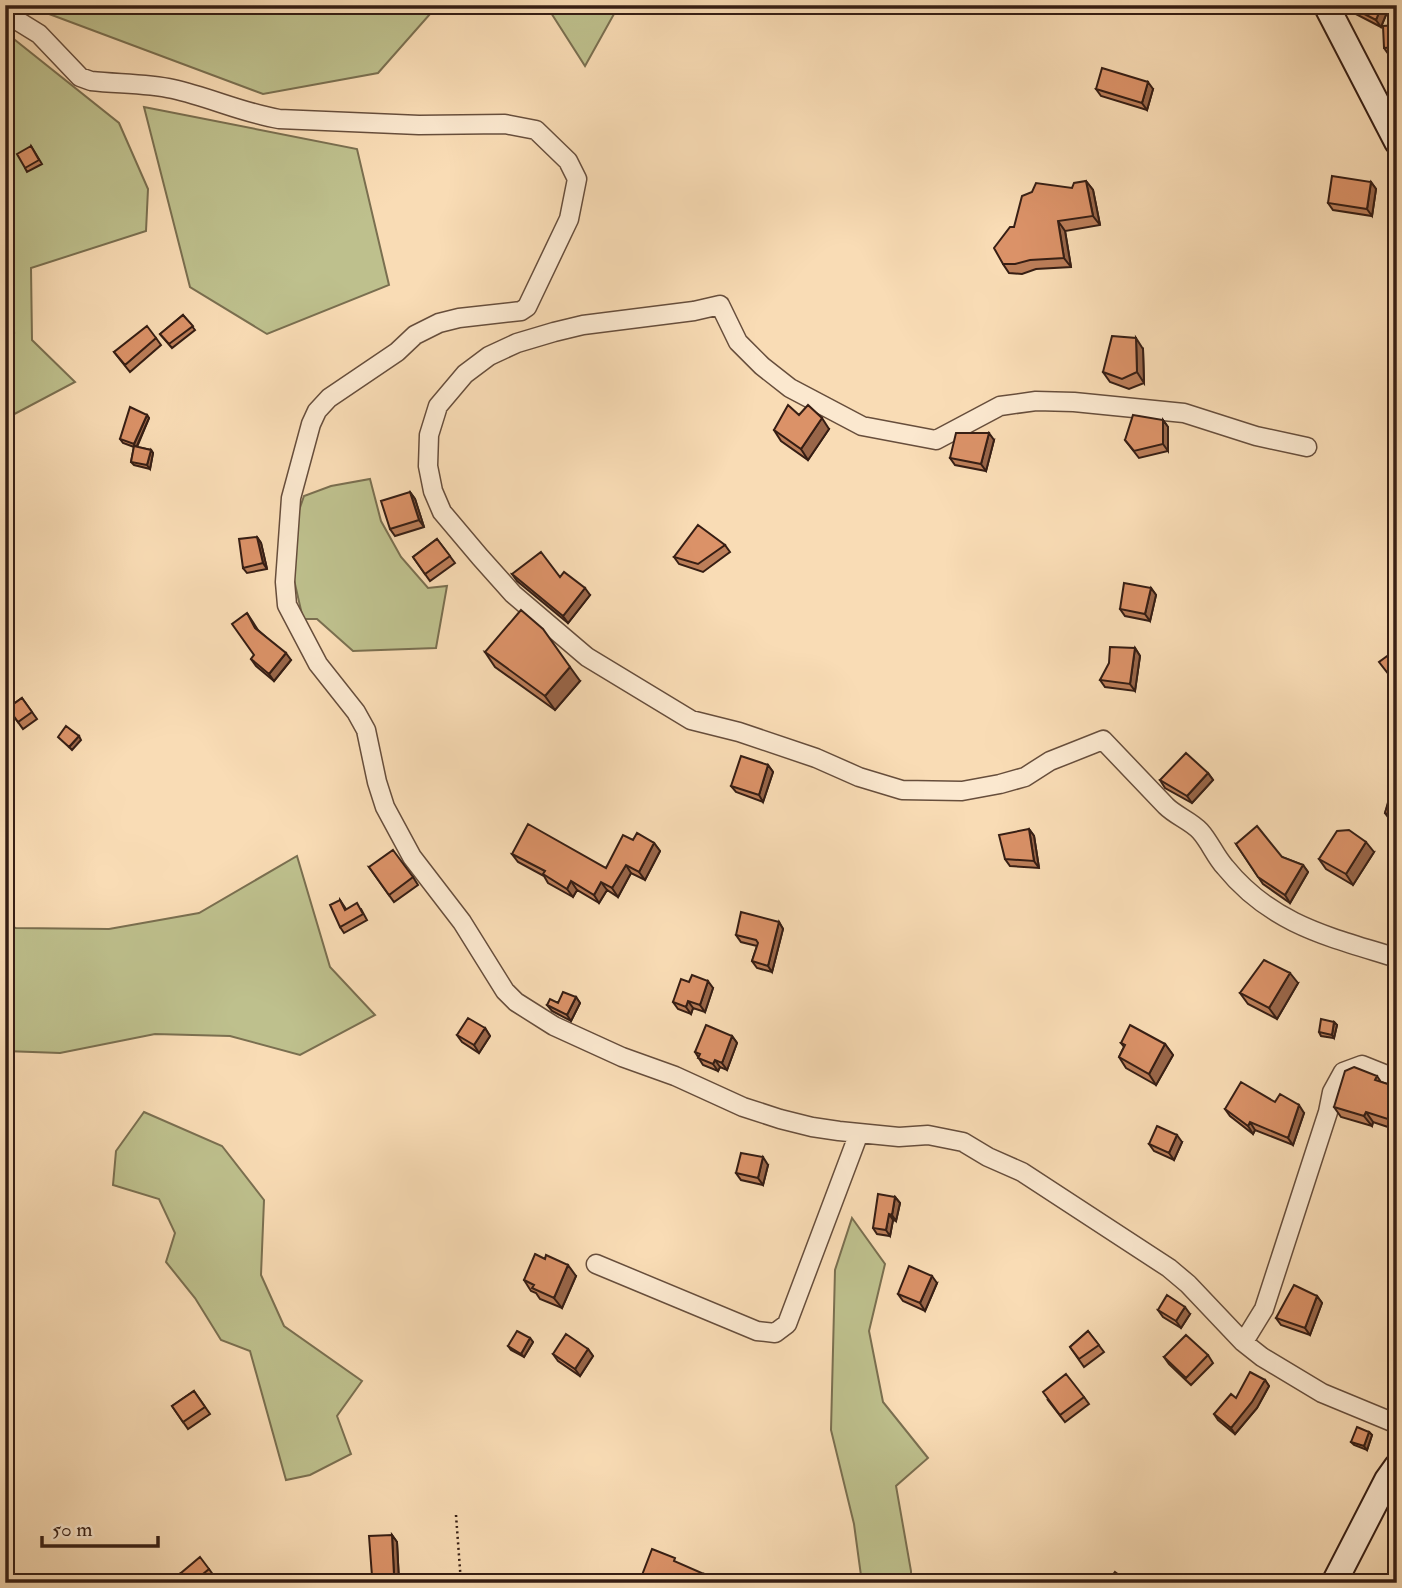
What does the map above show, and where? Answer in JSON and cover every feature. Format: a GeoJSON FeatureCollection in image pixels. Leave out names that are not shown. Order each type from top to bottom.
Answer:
{"type":"FeatureCollection","features":[{"type":"Feature","properties":{"kind":"main road"},"geometry":{"type":"LineString","coordinates":[[1326,5],[1397,142]]}},
{"type":"Feature","properties":{"kind":"main road"},"geometry":{"type":"LineString","coordinates":[[1334,1583],[1387,1480],[1397,1466]]}},
{"type":"Feature","properties":{"kind":"street"},"geometry":{"type":"LineString","coordinates":[[5,13],[39,34],[80,77],[90,81],[169,88],[218,100],[258,116],[279,119],[419,125],[505,124],[536,130],[568,161],[577,179],[569,219],[527,307],[521,311],[439,323],[415,335],[397,352],[329,398],[317,411],[311,424],[290,498],[285,582],[288,605],[318,664],[356,712],[366,730],[385,807],[412,858],[462,922],[505,991],[516,1002],[576,1037],[675,1076],[743,1107],[812,1127],[899,1136],[928,1135],[962,1142],[1022,1172],[1169,1268],[1188,1284],[1243,1342],[1262,1357],[1322,1393],[1397,1424]]}},
{"type":"Feature","properties":{"kind":"street"},"geometry":{"type":"LineString","coordinates":[[1307,447],[1256,436],[1184,413],[1074,402],[1036,401],[1000,405],[936,440],[862,426],[790,388],[762,366],[738,342],[720,305],[694,311],[583,325],[517,343],[489,356],[465,373],[438,405],[429,435],[428,466],[433,491],[442,512],[513,594],[587,657],[691,720],[770,742],[859,777],[902,790],[962,791],[1000,784],[1025,777],[1050,761],[1104,740],[1167,807],[1198,829],[1224,867],[1249,892],[1295,923],[1338,941],[1397,958]]}},
{"type":"Feature","properties":{"kind":"street"},"geometry":{"type":"LineString","coordinates":[[1248,1335],[1264,1309],[1328,1112],[1332,1092],[1343,1072],[1362,1065],[1397,1079]]}},
{"type":"Feature","properties":{"kind":"street"},"geometry":{"type":"LineString","coordinates":[[596,1264],[757,1331],[775,1333],[788,1324],[859,1133]]}},
{"type":"Feature","properties":{"kind":"path"},"geometry":{"type":"LineString","coordinates":[[456,1515],[461,1583]]}},
{"type":"Feature","properties":{"kind":"green space"},"geometry":{"type":"Polygon","coordinates":[[[25,5],[438,5],[378,73],[263,94],[25,5]]]}},
{"type":"Feature","properties":{"kind":"green space"},"geometry":{"type":"Polygon","coordinates":[[[546,5],[619,5],[585,66],[546,5]]]}},
{"type":"Feature","properties":{"kind":"green space"},"geometry":{"type":"Polygon","coordinates":[[[5,32],[119,123],[148,189],[146,231],[31,268],[32,340],[75,382],[5,419],[5,32]]]}},
{"type":"Feature","properties":{"kind":"green space"},"geometry":{"type":"Polygon","coordinates":[[[144,107],[357,149],[389,285],[267,334],[190,287],[144,107]]]}},
{"type":"Feature","properties":{"kind":"green space"},"geometry":{"type":"Polygon","coordinates":[[[370,479],[381,521],[401,557],[428,588],[447,586],[436,648],[353,651],[317,619],[303,619],[292,571],[295,522],[304,496],[331,486],[370,479]]]}},
{"type":"Feature","properties":{"kind":"green space"},"geometry":{"type":"Polygon","coordinates":[[[297,856],[330,967],[375,1015],[300,1055],[230,1036],[155,1034],[60,1053],[5,1051],[5,926],[109,929],[199,913],[297,856]]]}},
{"type":"Feature","properties":{"kind":"green space"},"geometry":{"type":"Polygon","coordinates":[[[144,1112],[222,1146],[264,1200],[261,1275],[284,1326],[362,1381],[337,1416],[351,1454],[310,1475],[286,1480],[250,1351],[221,1340],[195,1298],[166,1262],[175,1233],[159,1199],[113,1185],[116,1151],[144,1112]]]}},
{"type":"Feature","properties":{"kind":"green space"},"geometry":{"type":"Polygon","coordinates":[[[852,1218],[885,1264],[869,1331],[883,1402],[928,1458],[896,1486],[911,1583],[862,1583],[854,1524],[831,1430],[835,1270],[852,1218]]]}},
{"type":"Feature","properties":{"kind":"building"},"geometry":{"type":"Polygon","coordinates":[[[1347,5],[1382,5],[1376,20],[1347,5]]]}},
{"type":"Feature","properties":{"kind":"building"},"geometry":{"type":"Polygon","coordinates":[[[1397,25],[1397,47],[1384,48],[1383,26],[1397,25]]]}},
{"type":"Feature","properties":{"kind":"building"},"geometry":{"type":"Polygon","coordinates":[[[1102,68],[1148,82],[1142,103],[1096,89],[1102,68]]]}},
{"type":"Feature","properties":{"kind":"building"},"geometry":{"type":"Polygon","coordinates":[[[31,146],[39,160],[25,168],[17,154],[31,146]]]}},
{"type":"Feature","properties":{"kind":"building"},"geometry":{"type":"Polygon","coordinates":[[[1332,176],[1371,182],[1367,209],[1328,203],[1332,176]]]}},
{"type":"Feature","properties":{"kind":"building"},"geometry":{"type":"Polygon","coordinates":[[[1086,181],[1093,216],[1058,221],[1064,258],[1003,264],[994,248],[1010,227],[1014,227],[1022,196],[1032,192],[1036,183],[1072,188],[1074,183],[1086,181]]]}},
{"type":"Feature","properties":{"kind":"building"},"geometry":{"type":"Polygon","coordinates":[[[183,315],[193,326],[169,344],[160,334],[183,315]]]}},
{"type":"Feature","properties":{"kind":"building"},"geometry":{"type":"Polygon","coordinates":[[[147,326],[156,338],[125,365],[114,352],[147,326]]]}},
{"type":"Feature","properties":{"kind":"building"},"geometry":{"type":"Polygon","coordinates":[[[1112,336],[1136,338],[1137,372],[1122,379],[1103,372],[1112,336]]]}},
{"type":"Feature","properties":{"kind":"building"},"geometry":{"type":"Polygon","coordinates":[[[788,405],[799,415],[808,405],[822,418],[801,449],[774,430],[788,405]]]}},
{"type":"Feature","properties":{"kind":"building"},"geometry":{"type":"Polygon","coordinates":[[[130,407],[147,415],[134,444],[120,439],[130,407]]]}},
{"type":"Feature","properties":{"kind":"building"},"geometry":{"type":"Polygon","coordinates":[[[1133,415],[1163,420],[1163,444],[1134,451],[1125,440],[1133,415]]]}},
{"type":"Feature","properties":{"kind":"building"},"geometry":{"type":"Polygon","coordinates":[[[956,433],[989,433],[981,464],[950,458],[956,433]]]}},
{"type":"Feature","properties":{"kind":"building"},"geometry":{"type":"Polygon","coordinates":[[[134,446],[151,450],[147,465],[131,462],[134,446]]]}},
{"type":"Feature","properties":{"kind":"building"},"geometry":{"type":"Polygon","coordinates":[[[410,492],[419,520],[390,529],[381,501],[410,492]]]}},
{"type":"Feature","properties":{"kind":"building"},"geometry":{"type":"Polygon","coordinates":[[[698,525],[725,545],[698,564],[674,557],[698,525]]]}},
{"type":"Feature","properties":{"kind":"building"},"geometry":{"type":"Polygon","coordinates":[[[257,537],[263,563],[243,568],[239,539],[257,537]]]}},
{"type":"Feature","properties":{"kind":"building"},"geometry":{"type":"Polygon","coordinates":[[[437,539],[450,556],[425,574],[413,557],[437,539]]]}},
{"type":"Feature","properties":{"kind":"building"},"geometry":{"type":"Polygon","coordinates":[[[541,552],[560,577],[564,572],[585,588],[563,616],[512,574],[541,552]]]}},
{"type":"Feature","properties":{"kind":"building"},"geometry":{"type":"Polygon","coordinates":[[[1124,583],[1151,588],[1145,614],[1120,609],[1124,583]]]}},
{"type":"Feature","properties":{"kind":"building"},"geometry":{"type":"Polygon","coordinates":[[[521,610],[543,629],[570,667],[545,696],[485,652],[521,610]]]}},
{"type":"Feature","properties":{"kind":"building"},"geometry":{"type":"Polygon","coordinates":[[[247,613],[255,628],[286,653],[269,674],[251,659],[254,655],[232,624],[247,613]]]}},
{"type":"Feature","properties":{"kind":"building"},"geometry":{"type":"Polygon","coordinates":[[[1110,647],[1135,648],[1130,684],[1100,680],[1109,663],[1110,647]]]}},
{"type":"Feature","properties":{"kind":"building"},"geometry":{"type":"Polygon","coordinates":[[[1397,649],[1397,685],[1379,662],[1397,649]]]}},
{"type":"Feature","properties":{"kind":"building"},"geometry":{"type":"Polygon","coordinates":[[[22,698],[32,712],[18,722],[8,708],[22,698]]]}},
{"type":"Feature","properties":{"kind":"building"},"geometry":{"type":"Polygon","coordinates":[[[66,726],[79,736],[69,747],[58,737],[66,726]]]}},
{"type":"Feature","properties":{"kind":"building"},"geometry":{"type":"Polygon","coordinates":[[[1186,753],[1208,773],[1187,796],[1160,780],[1186,753]]]}},
{"type":"Feature","properties":{"kind":"building"},"geometry":{"type":"Polygon","coordinates":[[[741,756],[768,765],[759,795],[731,786],[741,756]]]}},
{"type":"Feature","properties":{"kind":"building"},"geometry":{"type":"Polygon","coordinates":[[[1397,777],[1397,817],[1385,813],[1397,777]]]}},
{"type":"Feature","properties":{"kind":"building"},"geometry":{"type":"Polygon","coordinates":[[[528,824],[606,868],[623,835],[633,840],[637,833],[654,843],[639,872],[626,865],[612,888],[601,882],[594,895],[571,881],[567,889],[543,874],[545,871],[512,854],[528,824]]]}},
{"type":"Feature","properties":{"kind":"building"},"geometry":{"type":"Polygon","coordinates":[[[1257,826],[1282,857],[1303,865],[1285,895],[1258,877],[1236,844],[1257,826]]]}},
{"type":"Feature","properties":{"kind":"building"},"geometry":{"type":"Polygon","coordinates":[[[1029,829],[1034,861],[1005,859],[999,835],[1029,829]]]}},
{"type":"Feature","properties":{"kind":"building"},"geometry":{"type":"Polygon","coordinates":[[[1349,830],[1366,842],[1346,874],[1319,859],[1337,831],[1349,830]]]}},
{"type":"Feature","properties":{"kind":"building"},"geometry":{"type":"Polygon","coordinates":[[[393,850],[413,877],[389,895],[369,867],[393,850]]]}},
{"type":"Feature","properties":{"kind":"building"},"geometry":{"type":"Polygon","coordinates":[[[340,900],[345,910],[357,903],[363,914],[340,927],[330,905],[340,900]]]}},
{"type":"Feature","properties":{"kind":"building"},"geometry":{"type":"Polygon","coordinates":[[[741,912],[779,922],[768,966],[752,961],[758,943],[756,940],[736,935],[741,912]]]}},
{"type":"Feature","properties":{"kind":"building"},"geometry":{"type":"Polygon","coordinates":[[[1264,960],[1290,973],[1269,1008],[1240,993],[1264,960]]]}},
{"type":"Feature","properties":{"kind":"building"},"geometry":{"type":"Polygon","coordinates":[[[692,975],[708,981],[700,1005],[688,1001],[686,1007],[673,1002],[681,979],[689,982],[692,975]]]}},
{"type":"Feature","properties":{"kind":"building"},"geometry":{"type":"Polygon","coordinates":[[[563,992],[576,997],[567,1015],[547,1005],[550,999],[558,1003],[563,992]]]}},
{"type":"Feature","properties":{"kind":"building"},"geometry":{"type":"Polygon","coordinates":[[[468,1018],[485,1028],[474,1045],[457,1035],[468,1018]]]}},
{"type":"Feature","properties":{"kind":"building"},"geometry":{"type":"Polygon","coordinates":[[[1321,1019],[1334,1022],[1332,1035],[1319,1032],[1321,1019]]]}},
{"type":"Feature","properties":{"kind":"building"},"geometry":{"type":"Polygon","coordinates":[[[706,1025],[732,1036],[722,1063],[715,1060],[713,1064],[698,1058],[700,1054],[695,1052],[706,1025]]]}},
{"type":"Feature","properties":{"kind":"building"},"geometry":{"type":"Polygon","coordinates":[[[1130,1025],[1165,1044],[1149,1074],[1119,1057],[1125,1045],[1121,1043],[1130,1025]]]}},
{"type":"Feature","properties":{"kind":"building"},"geometry":{"type":"Polygon","coordinates":[[[1354,1067],[1377,1076],[1375,1080],[1397,1087],[1397,1122],[1366,1112],[1364,1116],[1334,1107],[1345,1071],[1354,1067]]]}},
{"type":"Feature","properties":{"kind":"building"},"geometry":{"type":"Polygon","coordinates":[[[1241,1082],[1275,1102],[1280,1094],[1299,1105],[1288,1138],[1250,1122],[1248,1126],[1225,1109],[1241,1082]]]}},
{"type":"Feature","properties":{"kind":"building"},"geometry":{"type":"Polygon","coordinates":[[[1157,1126],[1177,1135],[1169,1153],[1149,1144],[1157,1126]]]}},
{"type":"Feature","properties":{"kind":"building"},"geometry":{"type":"Polygon","coordinates":[[[741,1153],[763,1157],[758,1178],[736,1173],[741,1153]]]}},
{"type":"Feature","properties":{"kind":"building"},"geometry":{"type":"Polygon","coordinates":[[[878,1194],[895,1197],[886,1230],[873,1228],[878,1194]]]}},
{"type":"Feature","properties":{"kind":"building"},"geometry":{"type":"Polygon","coordinates":[[[535,1254],[545,1259],[546,1255],[568,1265],[554,1298],[532,1288],[534,1285],[524,1280],[535,1254]]]}},
{"type":"Feature","properties":{"kind":"building"},"geometry":{"type":"Polygon","coordinates":[[[909,1266],[932,1276],[920,1303],[898,1294],[909,1266]]]}},
{"type":"Feature","properties":{"kind":"building"},"geometry":{"type":"Polygon","coordinates":[[[1294,1285],[1317,1296],[1305,1328],[1276,1318],[1294,1285]]]}},
{"type":"Feature","properties":{"kind":"building"},"geometry":{"type":"Polygon","coordinates":[[[1167,1295],[1185,1307],[1176,1321],[1158,1310],[1167,1295]]]}},
{"type":"Feature","properties":{"kind":"building"},"geometry":{"type":"Polygon","coordinates":[[[517,1331],[530,1338],[521,1354],[508,1346],[517,1331]]]}},
{"type":"Feature","properties":{"kind":"building"},"geometry":{"type":"Polygon","coordinates":[[[1088,1331],[1099,1345],[1079,1359],[1070,1347],[1088,1331]]]}},
{"type":"Feature","properties":{"kind":"building"},"geometry":{"type":"Polygon","coordinates":[[[566,1334],[588,1349],[575,1369],[553,1354],[566,1334]]]}},
{"type":"Feature","properties":{"kind":"building"},"geometry":{"type":"Polygon","coordinates":[[[1186,1335],[1208,1355],[1186,1378],[1164,1357],[1186,1335]]]}},
{"type":"Feature","properties":{"kind":"building"},"geometry":{"type":"Polygon","coordinates":[[[1250,1372],[1265,1380],[1252,1402],[1231,1428],[1214,1414],[1231,1394],[1236,1398],[1250,1372]]]}},
{"type":"Feature","properties":{"kind":"building"},"geometry":{"type":"Polygon","coordinates":[[[1066,1374],[1084,1397],[1060,1415],[1043,1392],[1066,1374]]]}},
{"type":"Feature","properties":{"kind":"building"},"geometry":{"type":"Polygon","coordinates":[[[194,1391],[205,1407],[183,1422],[172,1406],[194,1391]]]}},
{"type":"Feature","properties":{"kind":"building"},"geometry":{"type":"Polygon","coordinates":[[[1357,1427],[1369,1432],[1364,1446],[1351,1442],[1357,1427]]]}},
{"type":"Feature","properties":{"kind":"building"},"geometry":{"type":"Polygon","coordinates":[[[392,1535],[394,1575],[372,1576],[369,1536],[392,1535]]]}},
{"type":"Feature","properties":{"kind":"building"},"geometry":{"type":"Polygon","coordinates":[[[652,1549],[704,1574],[700,1583],[639,1583],[652,1549]]]}},
{"type":"Feature","properties":{"kind":"building"},"geometry":{"type":"Polygon","coordinates":[[[200,1557],[209,1569],[189,1583],[181,1573],[200,1557]]]}},
{"type":"Feature","properties":{"kind":"building"},"geometry":{"type":"Polygon","coordinates":[[[1115,1572],[1130,1583],[1107,1583],[1115,1572]]]}},
{"type":"Feature","properties":{"kind":"building"},"geometry":{"type":"Polygon","coordinates":[[[625,1576],[635,1583],[620,1583],[625,1576]]]}}]}
